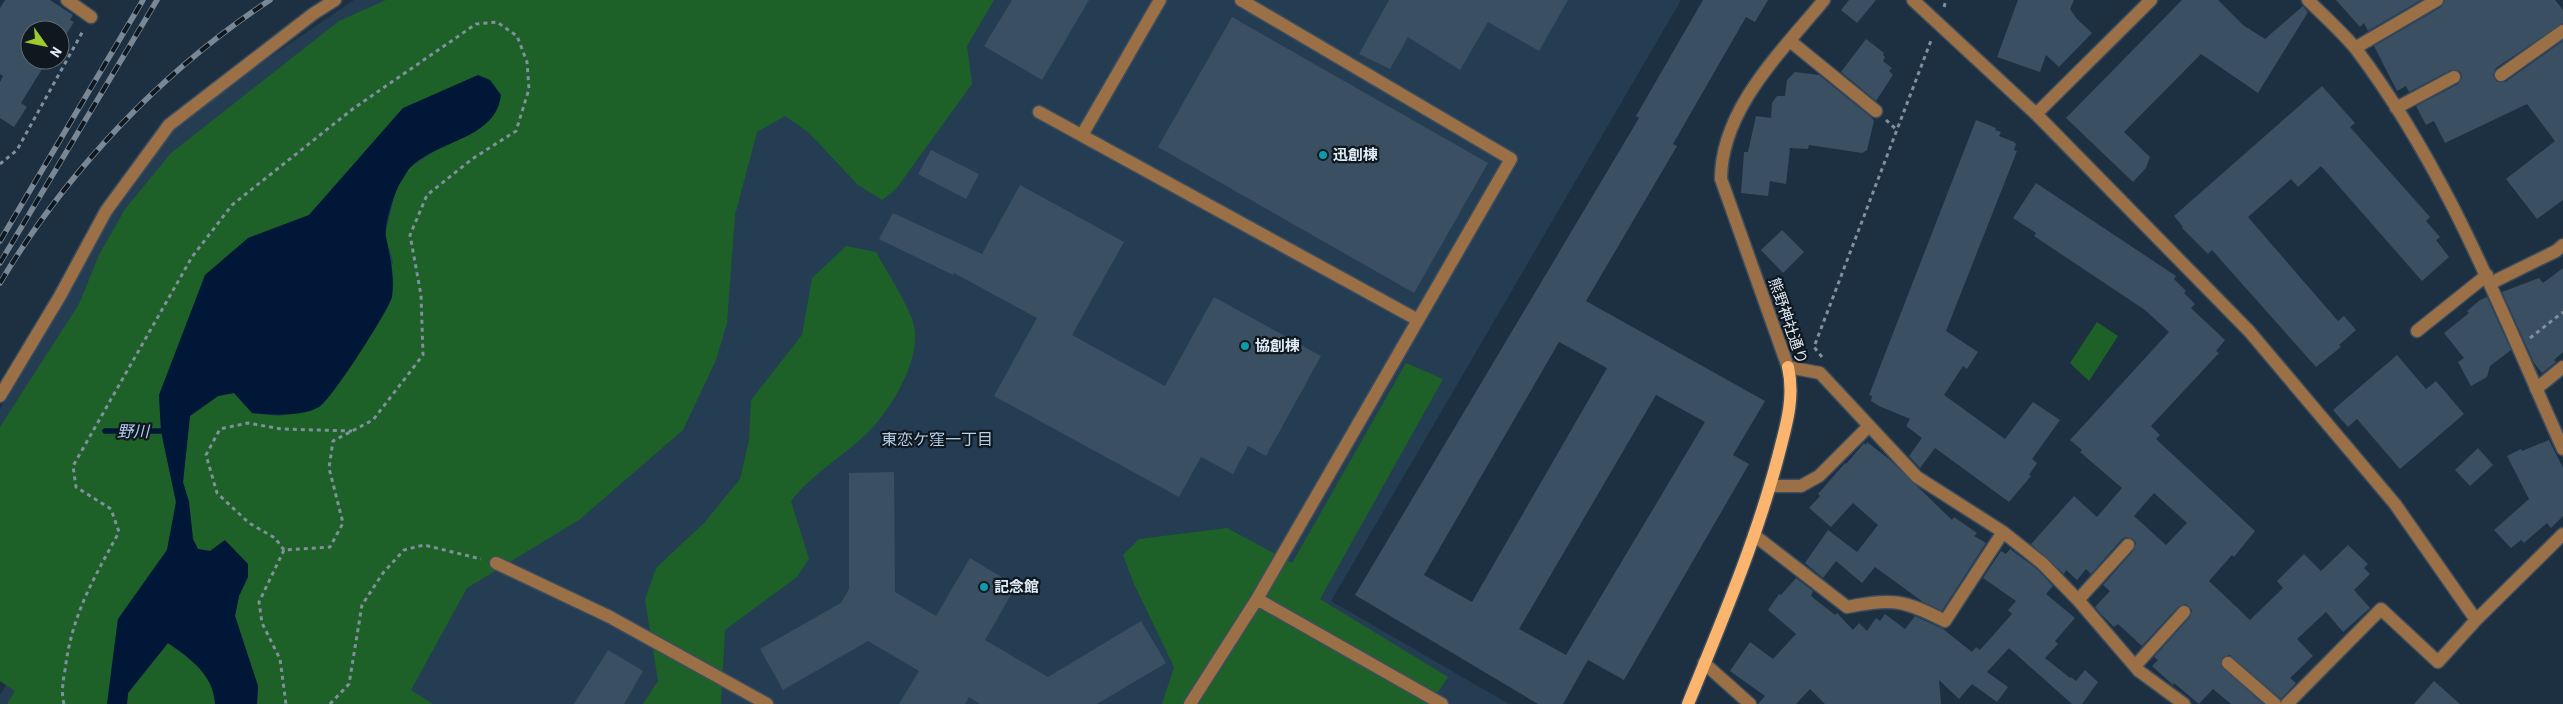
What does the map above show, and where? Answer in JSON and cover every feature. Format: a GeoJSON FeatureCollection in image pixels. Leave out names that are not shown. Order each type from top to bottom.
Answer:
{"type":"FeatureCollection","features":[{"type":"Feature","properties":{"kind":"main road","name":"熊野神社通り"},"geometry":{"type":"LineString","coordinates":[[1688,704],[1754,534],[1770,486],[1790,409],[1792,383],[1788,367]]}},
{"type":"Feature","properties":{"kind":"street"},"geometry":{"type":"LineString","coordinates":[[67,0],[90,17]]}},
{"type":"Feature","properties":{"kind":"street"},"geometry":{"type":"LineString","coordinates":[[0,396],[60,296],[106,211],[169,125],[313,14],[335,0]]}},
{"type":"Feature","properties":{"kind":"street"},"geometry":{"type":"LineString","coordinates":[[1082,135],[1160,0]]}},
{"type":"Feature","properties":{"kind":"street"},"geometry":{"type":"LineString","coordinates":[[1190,704],[1257,599],[1511,158],[1241,0]]}},
{"type":"Feature","properties":{"kind":"street","name":"熊野神社通り"},"geometry":{"type":"LineString","coordinates":[[1788,367],[1721,179],[1721,160],[1725,139],[1736,115],[1790,41],[1824,0]]}},
{"type":"Feature","properties":{"kind":"street"},"geometry":{"type":"LineString","coordinates":[[1913,0],[2036,114],[2249,330],[2395,504],[2476,620]]}},
{"type":"Feature","properties":{"kind":"street"},"geometry":{"type":"LineString","coordinates":[[2036,114],[2150,0]]}},
{"type":"Feature","properties":{"kind":"street"},"geometry":{"type":"LineString","coordinates":[[2308,0],[2355,48],[2438,175],[2489,279],[2517,348],[2563,449]]}},
{"type":"Feature","properties":{"kind":"street"},"geometry":{"type":"LineString","coordinates":[[2355,48],[2437,0]]}},
{"type":"Feature","properties":{"kind":"street"},"geometry":{"type":"LineString","coordinates":[[2501,75],[2563,31]]}},
{"type":"Feature","properties":{"kind":"street"},"geometry":{"type":"LineString","coordinates":[[1790,41],[1876,111]]}},
{"type":"Feature","properties":{"kind":"street"},"geometry":{"type":"LineString","coordinates":[[2396,108],[2454,77]]}},
{"type":"Feature","properties":{"kind":"street"},"geometry":{"type":"LineString","coordinates":[[1039,112],[1418,320]]}},
{"type":"Feature","properties":{"kind":"street"},"geometry":{"type":"LineString","coordinates":[[2418,331],[2489,279],[2556,252],[2563,245]]}},
{"type":"Feature","properties":{"kind":"street"},"geometry":{"type":"LineString","coordinates":[[1788,367],[1820,373],[1917,477],[2003,532],[2042,563],[2078,600],[2134,666],[2184,704]]}},
{"type":"Feature","properties":{"kind":"street"},"geometry":{"type":"LineString","coordinates":[[2536,389],[2563,368]]}},
{"type":"Feature","properties":{"kind":"street"},"geometry":{"type":"LineString","coordinates":[[1770,486],[1801,486],[1819,476],[1869,426]]}},
{"type":"Feature","properties":{"kind":"street"},"geometry":{"type":"LineString","coordinates":[[1754,534],[1847,607],[1878,601],[1913,605],[1945,621],[2003,532]]}},
{"type":"Feature","properties":{"kind":"street"},"geometry":{"type":"LineString","coordinates":[[2287,704],[2380,609],[2438,662],[2476,620],[2563,534]]}},
{"type":"Feature","properties":{"kind":"street"},"geometry":{"type":"LineString","coordinates":[[2078,600],[2128,545]]}},
{"type":"Feature","properties":{"kind":"street"},"geometry":{"type":"LineString","coordinates":[[496,563],[610,617],[767,704]]}},
{"type":"Feature","properties":{"kind":"street"},"geometry":{"type":"LineString","coordinates":[[1257,599],[1442,704]]}},
{"type":"Feature","properties":{"kind":"street"},"geometry":{"type":"LineString","coordinates":[[2134,666],[2184,612]]}},
{"type":"Feature","properties":{"kind":"street"},"geometry":{"type":"LineString","coordinates":[[1704,663],[1750,704]]}},
{"type":"Feature","properties":{"kind":"street"},"geometry":{"type":"LineString","coordinates":[[2228,663],[2275,704]]}},
{"type":"Feature","properties":{"kind":"path"},"geometry":{"type":"LineString","coordinates":[[1820,373],[1825,360],[1814,347],[1946,0]]}},
{"type":"Feature","properties":{"kind":"path"},"geometry":{"type":"LineString","coordinates":[[0,164],[18,150],[90,17]]}},
{"type":"Feature","properties":{"kind":"path"},"geometry":{"type":"LineString","coordinates":[[64,704],[62,694],[68,649],[81,602],[119,532],[111,509],[76,487],[73,466],[192,257],[232,205],[354,108],[476,24],[497,22],[517,36],[527,62],[529,89],[516,131],[472,159],[427,195],[410,235],[421,295],[423,355],[373,420],[333,441],[329,468],[343,523],[330,547],[284,550]]}},
{"type":"Feature","properties":{"kind":"path"},"geometry":{"type":"LineString","coordinates":[[2517,348],[2563,312]]}},
{"type":"Feature","properties":{"kind":"path"},"geometry":{"type":"LineString","coordinates":[[284,550],[275,538],[249,523],[217,493],[206,455],[220,429],[248,423],[281,429],[353,431]]}},
{"type":"Feature","properties":{"kind":"path"},"geometry":{"type":"LineString","coordinates":[[330,704],[349,684],[362,605],[383,573],[404,550],[424,545],[496,563]]}},
{"type":"Feature","properties":{"kind":"path"},"geometry":{"type":"LineString","coordinates":[[284,550],[259,602],[262,624],[280,659],[286,704]]}},
{"type":"Feature","properties":{"kind":"shaded area"},"geometry":{"type":"Polygon","coordinates":[[[354,0],[1681,0],[1331,601],[1509,704],[0,704],[0,695],[13,674],[0,667],[0,409],[61,305],[117,201],[165,136],[248,72],[354,0]]]}},
{"type":"Feature","properties":{"kind":"shaded area"},"geometry":{"type":"Polygon","coordinates":[[[478,75],[490,80],[501,95],[497,110],[489,121],[477,130],[422,158],[410,168],[402,180],[396,191],[386,231],[392,274],[392,297],[381,319],[335,390],[319,407],[304,412],[277,415],[252,413],[234,393],[218,396],[190,416],[183,482],[189,502],[193,539],[198,549],[210,551],[225,540],[248,564],[248,577],[239,596],[235,616],[258,686],[257,704],[215,704],[210,684],[199,668],[168,643],[128,693],[127,704],[107,704],[118,619],[167,550],[176,502],[161,431],[159,395],[205,275],[248,238],[309,215],[403,108],[478,75]]]}},
{"type":"Feature","properties":{"kind":"green space"},"geometry":{"type":"Polygon","coordinates":[[[386,0],[994,0],[967,46],[972,84],[896,189],[882,200],[858,185],[808,132],[785,116],[757,132],[735,215],[727,323],[716,360],[683,430],[579,520],[467,588],[411,690],[433,704],[257,704],[258,686],[235,616],[239,596],[248,577],[210,551],[198,549],[193,539],[189,502],[183,482],[190,416],[218,396],[234,393],[252,413],[279,416],[319,407],[393,262],[385,235],[396,189],[410,167],[441,147],[476,132],[403,108],[309,215],[248,238],[177,350],[159,395],[161,431],[176,502],[167,550],[118,619],[107,704],[7,704],[15,691],[0,681],[0,427],[79,304],[99,255],[125,209],[171,153],[339,21],[386,0]]]}},
{"type":"Feature","properties":{"kind":"green space"},"geometry":{"type":"Polygon","coordinates":[[[846,246],[876,252],[900,293],[912,319],[915,333],[914,349],[903,382],[875,425],[817,474],[791,501],[809,559],[797,577],[725,630],[721,704],[643,704],[658,681],[645,600],[656,568],[704,523],[740,479],[749,440],[751,400],[802,335],[812,278],[846,246]]]}},
{"type":"Feature","properties":{"kind":"green space"},"geometry":{"type":"Polygon","coordinates":[[[2097,322],[2118,336],[2089,381],[2070,363],[2097,322]]]}},
{"type":"Feature","properties":{"kind":"green space"},"geometry":{"type":"Polygon","coordinates":[[[1406,363],[1443,379],[1320,599],[1448,677],[1430,704],[1162,704],[1174,667],[1134,584],[1123,555],[1139,539],[1227,528],[1292,563],[1406,363]]]}},
{"type":"Feature","properties":{"kind":"green space"},"geometry":{"type":"Polygon","coordinates":[[[168,643],[199,668],[214,693],[215,704],[127,704],[128,693],[168,643]]]}},
{"type":"Feature","properties":{"kind":"building"},"geometry":{"type":"Polygon","coordinates":[[[5,0],[50,0],[73,15],[70,20],[20,20],[20,70],[41,70],[21,103],[27,107],[14,127],[0,118],[0,82],[3,76],[0,74],[0,8],[5,0]]]}},
{"type":"Feature","properties":{"kind":"building"},"geometry":{"type":"Polygon","coordinates":[[[1012,0],[1089,0],[1042,80],[984,46],[1012,0]]]}},
{"type":"Feature","properties":{"kind":"building"},"geometry":{"type":"Polygon","coordinates":[[[1389,0],[1568,0],[1539,51],[1488,22],[1460,70],[1408,37],[1390,69],[1359,54],[1389,0]]]}},
{"type":"Feature","properties":{"kind":"building"},"geometry":{"type":"Polygon","coordinates":[[[1703,0],[1768,0],[1755,22],[1746,17],[1673,144],[1677,146],[1586,301],[1765,401],[1733,455],[1749,464],[1624,680],[1588,660],[1563,704],[1538,704],[1355,595],[1639,118],[1636,116],[1703,0]],[[1559,342],[1424,575],[1472,602],[1607,368],[1559,342]],[[1656,395],[1519,629],[1566,655],[1705,422],[1656,395]]]}},
{"type":"Feature","properties":{"kind":"building"},"geometry":{"type":"Polygon","coordinates":[[[1849,0],[1876,0],[1857,23],[1841,10],[1849,0]]]}},
{"type":"Feature","properties":{"kind":"building"},"geometry":{"type":"Polygon","coordinates":[[[2018,0],[2074,0],[2070,9],[2077,19],[2092,33],[2059,67],[2046,55],[2040,72],[1997,57],[2018,0]]]}},
{"type":"Feature","properties":{"kind":"building"},"geometry":{"type":"Polygon","coordinates":[[[2182,0],[2218,0],[2243,25],[2265,39],[2303,6],[2308,12],[2258,93],[2201,54],[2124,132],[2150,157],[2146,168],[2133,182],[2066,118],[2182,0]]]}},
{"type":"Feature","properties":{"kind":"building"},"geometry":{"type":"Polygon","coordinates":[[[2336,0],[2421,0],[2368,31],[2364,23],[2360,27],[2336,0]]]}},
{"type":"Feature","properties":{"kind":"building"},"geometry":{"type":"Polygon","coordinates":[[[2445,0],[2555,0],[2563,10],[2563,23],[2496,68],[2493,75],[2497,82],[2505,82],[2563,41],[2563,200],[2537,219],[2506,179],[2555,141],[2527,104],[2445,143],[2434,121],[2426,125],[2416,106],[2458,84],[2462,78],[2461,73],[2458,70],[2451,70],[2409,92],[2406,86],[2397,91],[2374,46],[2441,7],[2445,0]]]}},
{"type":"Feature","properties":{"kind":"building","name":"迅創棟"},"geometry":{"type":"Polygon","coordinates":[[[1232,17],[1488,163],[1414,293],[1158,147],[1232,17]]]}},
{"type":"Feature","properties":{"kind":"building"},"geometry":{"type":"Polygon","coordinates":[[[70,20],[74,22],[70,28],[70,20]]]}},
{"type":"Feature","properties":{"kind":"building"},"geometry":{"type":"Polygon","coordinates":[[[1866,39],[1884,53],[1883,61],[1892,68],[1889,71],[1893,75],[1876,101],[1841,72],[1866,39]]]}},
{"type":"Feature","properties":{"kind":"building"},"geometry":{"type":"Polygon","coordinates":[[[1795,72],[1819,75],[1871,117],[1874,121],[1867,150],[1862,153],[1809,145],[1808,149],[1790,148],[1786,184],[1770,181],[1768,196],[1741,193],[1744,152],[1748,152],[1756,116],[1771,118],[1772,103],[1777,96],[1785,96],[1787,80],[1795,72]]]}},
{"type":"Feature","properties":{"kind":"building"},"geometry":{"type":"Polygon","coordinates":[[[2322,86],[2355,123],[2350,127],[2430,217],[2426,221],[2440,237],[2436,240],[2449,257],[2422,281],[2321,166],[2298,187],[2291,179],[2248,217],[2338,321],[2344,316],[2356,330],[2339,345],[2341,347],[2316,367],[2212,250],[2208,254],[2182,228],[2174,216],[2322,86]]]}},
{"type":"Feature","properties":{"kind":"building"},"geometry":{"type":"Polygon","coordinates":[[[1976,120],[1996,128],[1995,130],[2001,132],[1999,136],[2016,144],[2014,150],[2017,151],[1946,331],[1978,352],[1967,369],[1963,366],[1944,395],[2005,439],[2033,402],[2060,420],[2032,459],[2037,463],[2029,475],[2031,476],[2009,502],[1935,448],[1920,468],[1909,456],[1922,438],[1906,426],[1910,419],[1879,406],[1871,401],[1872,396],[1869,395],[1976,120]]]}},
{"type":"Feature","properties":{"kind":"building"},"geometry":{"type":"Polygon","coordinates":[[[931,150],[979,174],[966,199],[918,174],[931,150]]]}},
{"type":"Feature","properties":{"kind":"building"},"geometry":{"type":"Polygon","coordinates":[[[2036,183],[2176,276],[2174,279],[2195,304],[2191,308],[2225,340],[2216,351],[2219,353],[2151,426],[2160,435],[2156,439],[2255,531],[2234,557],[2232,555],[2209,581],[2250,620],[2283,588],[2277,581],[2304,554],[2321,571],[2348,545],[2368,564],[2364,568],[2370,574],[2354,590],[2370,608],[2343,632],[2326,612],[2297,639],[2313,656],[2290,678],[2296,683],[2281,699],[2230,655],[2222,658],[2221,666],[2263,704],[2231,704],[2213,689],[2199,704],[2174,683],[2173,685],[2152,666],[2158,660],[2154,657],[2190,617],[2192,610],[2186,604],[2178,607],[2142,646],[2118,624],[2114,627],[2100,613],[2095,607],[2110,591],[2103,585],[2134,550],[2136,543],[2133,539],[2126,537],[2122,539],[2091,574],[2086,569],[2077,580],[2066,570],[2064,574],[2031,544],[2074,496],[2097,517],[2122,488],[2080,452],[2082,450],[2070,440],[2169,332],[2145,310],[2034,236],[2036,233],[2013,218],[2036,183]],[[2154,493],[2134,516],[2166,545],[2187,523],[2154,493]]]}},
{"type":"Feature","properties":{"kind":"building","name":"協創棟"},"geometry":{"type":"Polygon","coordinates":[[[1020,185],[1124,242],[1072,335],[1165,386],[1214,297],[1321,356],[1266,456],[1248,446],[1233,474],[1201,457],[1179,497],[994,396],[1037,318],[954,273],[953,275],[879,239],[893,213],[982,254],[1020,185]]]}},
{"type":"Feature","properties":{"kind":"building"},"geometry":{"type":"Polygon","coordinates":[[[1782,230],[1804,252],[1783,273],[1761,250],[1782,230]]]}},
{"type":"Feature","properties":{"kind":"building"},"geometry":{"type":"Polygon","coordinates":[[[2563,268],[2563,352],[2554,360],[2556,362],[2542,373],[2534,363],[2502,292],[2539,278],[2543,283],[2563,268]]]}},
{"type":"Feature","properties":{"kind":"building"},"geometry":{"type":"Polygon","coordinates":[[[2487,297],[2511,350],[2490,366],[2487,377],[2471,386],[2458,362],[2464,358],[2444,333],[2469,313],[2467,311],[2480,300],[2487,297]]]}},
{"type":"Feature","properties":{"kind":"building"},"geometry":{"type":"Polygon","coordinates":[[[2397,355],[2426,389],[2436,381],[2464,414],[2400,469],[2357,419],[2348,427],[2333,410],[2397,355]]]}},
{"type":"Feature","properties":{"kind":"building"},"geometry":{"type":"Polygon","coordinates":[[[2549,440],[2563,468],[2563,516],[2551,528],[2547,523],[2524,543],[2521,540],[2511,548],[2494,530],[2529,499],[2507,456],[2521,449],[2522,451],[2549,440]]]}},
{"type":"Feature","properties":{"kind":"building"},"geometry":{"type":"Polygon","coordinates":[[[1867,442],[1889,459],[1952,520],[1954,517],[1977,533],[1974,536],[1986,543],[1942,611],[1923,602],[1875,567],[1862,583],[1836,561],[1823,578],[1805,563],[1828,530],[1857,552],[1878,525],[1853,503],[1831,527],[1809,508],[1820,496],[1818,494],[1845,463],[1867,442]]]}},
{"type":"Feature","properties":{"kind":"building"},"geometry":{"type":"Polygon","coordinates":[[[2478,448],[2493,465],[2470,486],[2455,470],[2478,448]]]}},
{"type":"Feature","properties":{"kind":"building","name":"記念館"},"geometry":{"type":"Polygon","coordinates":[[[894,472],[895,592],[936,616],[970,558],[1016,586],[985,640],[1048,677],[1141,621],[1166,663],[1097,704],[980,704],[969,697],[965,704],[899,704],[919,671],[868,641],[783,690],[760,649],[841,603],[849,589],[849,473],[894,472]]]}},
{"type":"Feature","properties":{"kind":"building"},"geometry":{"type":"Polygon","coordinates":[[[2010,549],[2037,569],[2053,586],[2046,594],[2075,618],[2055,641],[2058,644],[2045,658],[2076,681],[2085,670],[2098,682],[2082,704],[2072,704],[2009,648],[1987,672],[2008,687],[1997,702],[1972,684],[1959,699],[1939,680],[1941,704],[1825,704],[1810,689],[1796,704],[1758,704],[1765,696],[1730,671],[1750,642],[1773,659],[1796,634],[1768,610],[1779,594],[1781,595],[1796,578],[1813,591],[1811,596],[1835,615],[1837,613],[1853,630],[1859,623],[1867,631],[1876,618],[1880,621],[1885,614],[1905,629],[1915,616],[1943,629],[1972,652],[1976,647],[1980,650],[2012,614],[2008,610],[2016,601],[1983,578],[2001,551],[2006,554],[2010,549]]]}},
{"type":"Feature","properties":{"kind":"building"},"geometry":{"type":"Polygon","coordinates":[[[608,650],[643,671],[624,704],[574,704],[608,650]]]}},
{"type":"Feature","properties":{"kind":"building"},"geometry":{"type":"Polygon","coordinates":[[[2434,681],[2460,704],[2414,704],[2434,681]]]}},
{"type":"Feature","properties":{"kind":"waterway","name":"野川"},"geometry":{"type":"LineString","coordinates":[[105,431],[161,431]]}},
{"type":"Feature","properties":{"kind":"railway"},"geometry":{"type":"LineString","coordinates":[[0,241],[143,0]]}},
{"type":"Feature","properties":{"kind":"railway"},"geometry":{"type":"LineString","coordinates":[[0,263],[157,0]]}},
{"type":"Feature","properties":{"kind":"railway"},"geometry":{"type":"LineString","coordinates":[[0,283],[26,242],[55,202],[119,126],[192,59],[230,28],[270,0]]}},
{"type":"Feature","properties":{"kind":"place","name":"迅創棟"},"geometry":{"type":"Point","coordinates":[1323,155]}},
{"type":"Feature","properties":{"kind":"place","name":"協創棟"},"geometry":{"type":"Point","coordinates":[1245,346]}},
{"type":"Feature","properties":{"kind":"place","name":"記念館"},"geometry":{"type":"Point","coordinates":[984,587]}},
{"type":"Feature","properties":{"kind":"district","name":"東恋ケ窪一丁目"},"geometry":{"type":"Point","coordinates":[937,439]}}]}
